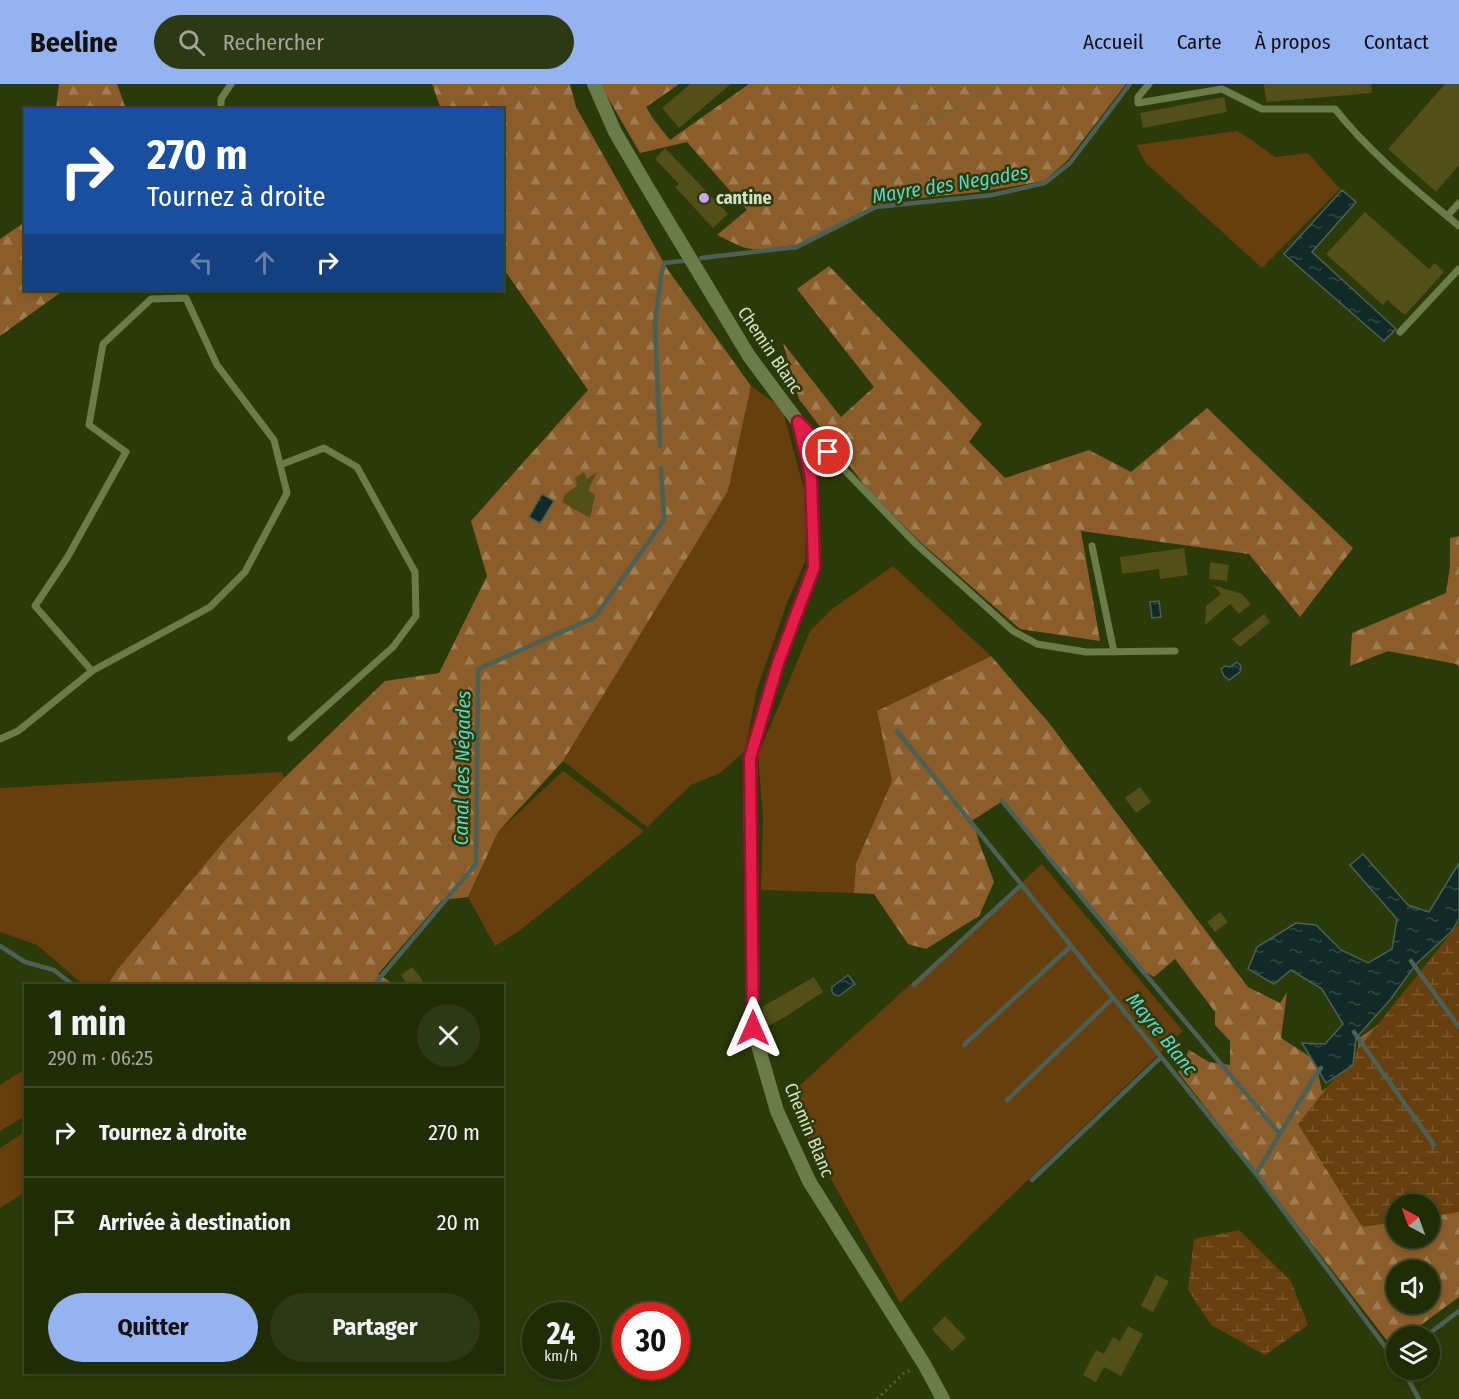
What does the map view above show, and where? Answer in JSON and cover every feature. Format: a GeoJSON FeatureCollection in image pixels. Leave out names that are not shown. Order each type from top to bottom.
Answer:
{"type":"FeatureCollection","features":[{"type":"Feature","properties":{"kind":"street","name":"Chemin Blanc"},"geometry":{"type":"LineString","coordinates":[[594,84],[615,132],[648,190],[749,356],[798,422],[811,477],[814,567],[778,663],[750,758],[753,1028],[777,1111],[809,1181],[944,1399]]}},
{"type":"Feature","properties":{"kind":"lane"},"geometry":{"type":"LineString","coordinates":[[221,108],[221,99],[231,84]]}},
{"type":"Feature","properties":{"kind":"lane"},"geometry":{"type":"LineString","coordinates":[[1149,84],[1138,97],[1138,103],[1222,89],[1262,109],[1335,109],[1373,152],[1459,226]]}},
{"type":"Feature","properties":{"kind":"lane"},"geometry":{"type":"LineString","coordinates":[[1447,216],[1459,202]]}},
{"type":"Feature","properties":{"kind":"lane"},"geometry":{"type":"LineString","coordinates":[[1400,332],[1459,269]]}},
{"type":"Feature","properties":{"kind":"lane"},"geometry":{"type":"LineString","coordinates":[[0,739],[18,731],[92,671],[210,607],[245,572],[287,493],[274,440],[217,365],[186,298],[188,291]]}},
{"type":"Feature","properties":{"kind":"lane"},"geometry":{"type":"LineString","coordinates":[[92,671],[35,606],[67,558],[126,452],[89,425],[103,344],[151,298],[186,298]]}},
{"type":"Feature","properties":{"kind":"lane"},"geometry":{"type":"LineString","coordinates":[[798,422],[916,544],[1013,631],[1037,644],[1086,652],[1175,651]]}},
{"type":"Feature","properties":{"kind":"lane"},"geometry":{"type":"LineString","coordinates":[[280,465],[324,448],[357,467],[415,572],[416,616],[393,647],[291,738]]}},
{"type":"Feature","properties":{"kind":"lane"},"geometry":{"type":"LineString","coordinates":[[1092,546],[1114,652]]}},
{"type":"Feature","properties":{"kind":"path"},"geometry":{"type":"LineString","coordinates":[[900,84],[930,122],[1001,84]]}},
{"type":"Feature","properties":{"kind":"path"},"geometry":{"type":"LineString","coordinates":[[877,1399],[905,1372],[924,1364]]}},
{"type":"Feature","properties":{"kind":"green space"},"geometry":{"type":"Polygon","coordinates":[[[59,84],[117,84],[126,108],[56,108],[59,84]]]}},
{"type":"Feature","properties":{"kind":"green space"},"geometry":{"type":"Polygon","coordinates":[[[432,84],[570,84],[576,107],[668,270],[751,386],[728,491],[563,761],[498,832],[468,897],[442,900],[378,974],[393,984],[108,984],[117,970],[226,839],[284,778],[385,681],[439,673],[487,576],[471,521],[588,390],[504,269],[504,108],[441,108],[432,84]]]}},
{"type":"Feature","properties":{"kind":"green space"},"geometry":{"type":"Polygon","coordinates":[[[600,84],[677,84],[646,107],[670,140],[749,84],[1126,84],[1067,161],[1044,181],[979,192],[890,201],[876,205],[796,245],[755,250],[742,247],[717,235],[747,210],[687,142],[640,153],[600,84]]]}},
{"type":"Feature","properties":{"kind":"green space"},"geometry":{"type":"Polygon","coordinates":[[[1237,131],[1275,157],[1308,153],[1340,189],[1262,268],[1146,163],[1136,145],[1237,131]]]}},
{"type":"Feature","properties":{"kind":"green space"},"geometry":{"type":"Polygon","coordinates":[[[24,223],[24,291],[63,291],[0,336],[0,239],[24,223]]]}},
{"type":"Feature","properties":{"kind":"green space"},"geometry":{"type":"Polygon","coordinates":[[[829,266],[982,424],[969,442],[1005,478],[1089,450],[1131,472],[1207,408],[1353,548],[1300,617],[1249,554],[1081,531],[1100,641],[1020,629],[919,541],[868,490],[799,399],[783,343],[841,417],[874,387],[797,289],[829,266]]]}},
{"type":"Feature","properties":{"kind":"green space"},"geometry":{"type":"Polygon","coordinates":[[[751,386],[782,408],[807,500],[805,562],[787,603],[757,689],[745,751],[720,773],[691,785],[647,827],[563,761],[728,491],[751,386]]]}},
{"type":"Feature","properties":{"kind":"green space"},"geometry":{"type":"Polygon","coordinates":[[[1459,536],[1459,667],[1456,664],[1388,651],[1350,666],[1352,633],[1446,593],[1450,566],[1450,538],[1459,536]]]}},
{"type":"Feature","properties":{"kind":"green space"},"geometry":{"type":"Polygon","coordinates":[[[893,566],[991,656],[877,711],[892,781],[856,863],[854,893],[761,890],[763,818],[758,755],[810,631],[832,609],[893,566]]]}},
{"type":"Feature","properties":{"kind":"green space"},"geometry":{"type":"Polygon","coordinates":[[[991,656],[1049,723],[1248,987],[1280,1003],[1287,992],[1281,1038],[1315,1060],[1322,1091],[1356,1067],[1359,1038],[1387,1019],[1459,1146],[1459,1297],[1440,1311],[1440,1260],[1386,1260],[1386,1314],[1436,1314],[1420,1326],[1386,1326],[1386,1339],[1178,1072],[1189,1050],[1209,1062],[1230,1065],[1230,1041],[1215,1025],[1215,1012],[1175,959],[1154,977],[1141,969],[1003,801],[973,820],[994,882],[979,916],[926,949],[908,944],[874,894],[854,893],[856,863],[892,781],[877,711],[991,656]]]}},
{"type":"Feature","properties":{"kind":"green space"},"geometry":{"type":"Polygon","coordinates":[[[563,771],[644,831],[518,932],[495,946],[468,897],[498,832],[563,771]]]}},
{"type":"Feature","properties":{"kind":"green space"},"geometry":{"type":"Polygon","coordinates":[[[282,772],[284,778],[226,839],[117,970],[108,984],[83,984],[37,945],[0,932],[0,788],[282,772]]]}},
{"type":"Feature","properties":{"kind":"green space"},"geometry":{"type":"Polygon","coordinates":[[[1042,864],[1183,1031],[900,1303],[786,1098],[1042,864]]]}},
{"type":"Feature","properties":{"kind":"green space"},"geometry":{"type":"Polygon","coordinates":[[[1459,923],[1459,1212],[1440,1215],[1440,1194],[1386,1194],[1386,1223],[1362,1227],[1298,1124],[1459,923]]]}},
{"type":"Feature","properties":{"kind":"green space"},"geometry":{"type":"Polygon","coordinates":[[[24,1070],[24,1117],[0,1131],[0,1085],[24,1070]]]}},
{"type":"Feature","properties":{"kind":"green space"},"geometry":{"type":"Polygon","coordinates":[[[24,1133],[24,1193],[0,1208],[0,1148],[24,1133]]]}},
{"type":"Feature","properties":{"kind":"green space"},"geometry":{"type":"Polygon","coordinates":[[[1239,1230],[1291,1281],[1308,1325],[1265,1355],[1211,1325],[1188,1290],[1194,1239],[1239,1230]]]}},
{"type":"Feature","properties":{"kind":"water"},"geometry":{"type":"Polygon","coordinates":[[[1342,190],[1356,202],[1312,252],[1396,329],[1384,341],[1284,254],[1342,190]]]}},
{"type":"Feature","properties":{"kind":"water"},"geometry":{"type":"Polygon","coordinates":[[[542,494],[554,501],[540,524],[529,517],[542,494]]]}},
{"type":"Feature","properties":{"kind":"water"},"geometry":{"type":"Polygon","coordinates":[[[1159,601],[1161,617],[1152,618],[1150,602],[1159,601]]]}},
{"type":"Feature","properties":{"kind":"water"},"geometry":{"type":"Polygon","coordinates":[[[1237,662],[1241,666],[1240,672],[1229,680],[1221,669],[1237,662]]]}},
{"type":"Feature","properties":{"kind":"water"},"geometry":{"type":"Polygon","coordinates":[[[1363,854],[1408,905],[1429,912],[1459,863],[1459,919],[1452,931],[1416,964],[1390,1000],[1356,1038],[1353,1065],[1326,1083],[1302,1043],[1325,1044],[1343,1024],[1322,989],[1291,970],[1274,984],[1248,969],[1257,947],[1296,923],[1316,925],[1341,950],[1368,963],[1392,949],[1397,919],[1350,865],[1363,854]]]}},
{"type":"Feature","properties":{"kind":"water"},"geometry":{"type":"Polygon","coordinates":[[[848,975],[855,984],[839,996],[835,995],[832,987],[848,975]]]}},
{"type":"Feature","properties":{"kind":"building"},"geometry":{"type":"Polygon","coordinates":[[[690,84],[731,84],[679,128],[662,108],[690,84]]]}},
{"type":"Feature","properties":{"kind":"building"},"geometry":{"type":"Polygon","coordinates":[[[1264,84],[1371,84],[1372,93],[1266,102],[1264,84]]]}},
{"type":"Feature","properties":{"kind":"building"},"geometry":{"type":"Polygon","coordinates":[[[1445,84],[1459,84],[1459,165],[1436,192],[1388,149],[1445,84]]]}},
{"type":"Feature","properties":{"kind":"building"},"geometry":{"type":"Polygon","coordinates":[[[1224,97],[1227,112],[1143,128],[1140,113],[1224,97]]]}},
{"type":"Feature","properties":{"kind":"building","name":"cantine"},"geometry":{"type":"Polygon","coordinates":[[[665,148],[728,214],[713,228],[675,187],[679,184],[655,159],[665,148]]]}},
{"type":"Feature","properties":{"kind":"building"},"geometry":{"type":"Polygon","coordinates":[[[1365,212],[1429,269],[1435,263],[1444,272],[1405,315],[1387,300],[1383,305],[1326,254],[1365,212]]]}},
{"type":"Feature","properties":{"kind":"building"},"geometry":{"type":"Polygon","coordinates":[[[584,472],[587,479],[597,472],[588,490],[595,495],[590,518],[562,502],[565,494],[577,486],[575,478],[584,472]]]}},
{"type":"Feature","properties":{"kind":"building"},"geometry":{"type":"Polygon","coordinates":[[[1184,548],[1188,575],[1160,579],[1159,569],[1122,574],[1120,557],[1184,548]]]}},
{"type":"Feature","properties":{"kind":"building"},"geometry":{"type":"Polygon","coordinates":[[[1210,562],[1229,565],[1227,581],[1209,579],[1210,562]]]}},
{"type":"Feature","properties":{"kind":"building"},"geometry":{"type":"Polygon","coordinates":[[[1213,585],[1242,594],[1251,604],[1239,614],[1230,604],[1205,625],[1206,606],[1221,594],[1213,585]]]}},
{"type":"Feature","properties":{"kind":"building"},"geometry":{"type":"Polygon","coordinates":[[[1264,614],[1270,622],[1240,647],[1232,639],[1264,614]]]}},
{"type":"Feature","properties":{"kind":"building"},"geometry":{"type":"Polygon","coordinates":[[[1140,787],[1151,802],[1136,813],[1125,798],[1140,787]]]}},
{"type":"Feature","properties":{"kind":"building"},"geometry":{"type":"Polygon","coordinates":[[[1220,912],[1228,922],[1215,932],[1207,922],[1220,912]]]}},
{"type":"Feature","properties":{"kind":"building"},"geometry":{"type":"Polygon","coordinates":[[[412,967],[423,981],[419,984],[407,984],[401,975],[412,967]]]}},
{"type":"Feature","properties":{"kind":"building"},"geometry":{"type":"Polygon","coordinates":[[[814,977],[823,992],[764,1028],[762,1007],[814,977]]]}},
{"type":"Feature","properties":{"kind":"building"},"geometry":{"type":"Polygon","coordinates":[[[1156,1275],[1169,1281],[1153,1312],[1141,1306],[1156,1275]]]}},
{"type":"Feature","properties":{"kind":"building"},"geometry":{"type":"Polygon","coordinates":[[[945,1316],[966,1338],[952,1351],[932,1329],[945,1316]]]}},
{"type":"Feature","properties":{"kind":"building"},"geometry":{"type":"Polygon","coordinates":[[[1128,1326],[1143,1334],[1121,1376],[1104,1367],[1096,1382],[1083,1375],[1096,1350],[1104,1354],[1113,1337],[1120,1341],[1128,1326]]]}},
{"type":"Feature","properties":{"kind":"waterway","name":"Mayre des Negades"},"geometry":{"type":"LineString","coordinates":[[701,258],[797,247],[876,207],[992,195],[1045,183],[1070,163],[1130,84]]}},
{"type":"Feature","properties":{"kind":"waterway","name":"Canal des Négades"},"geometry":{"type":"LineString","coordinates":[[660,446],[655,323],[664,263],[683,261]]}},
{"type":"Feature","properties":{"kind":"waterway","name":"Canal des Négades"},"geometry":{"type":"LineString","coordinates":[[375,984],[476,864],[478,669],[595,617],[664,520],[661,468]]}},
{"type":"Feature","properties":{"kind":"waterway","name":"Mayre Blanc"},"geometry":{"type":"LineString","coordinates":[[897,731],[1256,1174],[1386,1348]]}},
{"type":"Feature","properties":{"kind":"waterway"},"geometry":{"type":"LineString","coordinates":[[1002,801],[1280,1134]]}},
{"type":"Feature","properties":{"kind":"waterway"},"geometry":{"type":"LineString","coordinates":[[914,985],[1021,885]]}},
{"type":"Feature","properties":{"kind":"waterway","name":"Canal des Négades"},"geometry":{"type":"LineString","coordinates":[[0,946],[25,962],[54,970],[72,984]]}},
{"type":"Feature","properties":{"kind":"waterway"},"geometry":{"type":"LineString","coordinates":[[964,1045],[1071,946]]}},
{"type":"Feature","properties":{"kind":"waterway"},"geometry":{"type":"LineString","coordinates":[[1411,961],[1459,1027]]}},
{"type":"Feature","properties":{"kind":"waterway"},"geometry":{"type":"LineString","coordinates":[[1007,1100],[1113,998]]}},
{"type":"Feature","properties":{"kind":"waterway"},"geometry":{"type":"LineString","coordinates":[[1354,1032],[1434,1145]]}},
{"type":"Feature","properties":{"kind":"waterway"},"geometry":{"type":"LineString","coordinates":[[1032,1180],[1161,1057]]}},
{"type":"Feature","properties":{"kind":"waterway"},"geometry":{"type":"LineString","coordinates":[[1256,1174],[1321,1068]]}},
{"type":"Feature","properties":{"kind":"waterway"},"geometry":{"type":"LineString","coordinates":[[1439,1326],[1459,1311]]}},
{"type":"Feature","properties":{"kind":"waterway","name":"Mayre Blanc"},"geometry":{"type":"LineString","coordinates":[[1409,1380],[1419,1399]]}},
{"type":"Feature","properties":{"kind":"place","name":"cantine"},"geometry":{"type":"Point","coordinates":[704,198]}},
{"type":"Feature","properties":{"kind":"route"},"geometry":{"type":"LineString","coordinates":[[753,1028],[750,758],[778,663],[814,567],[811,477],[798,422],[828,452]]}}]}
